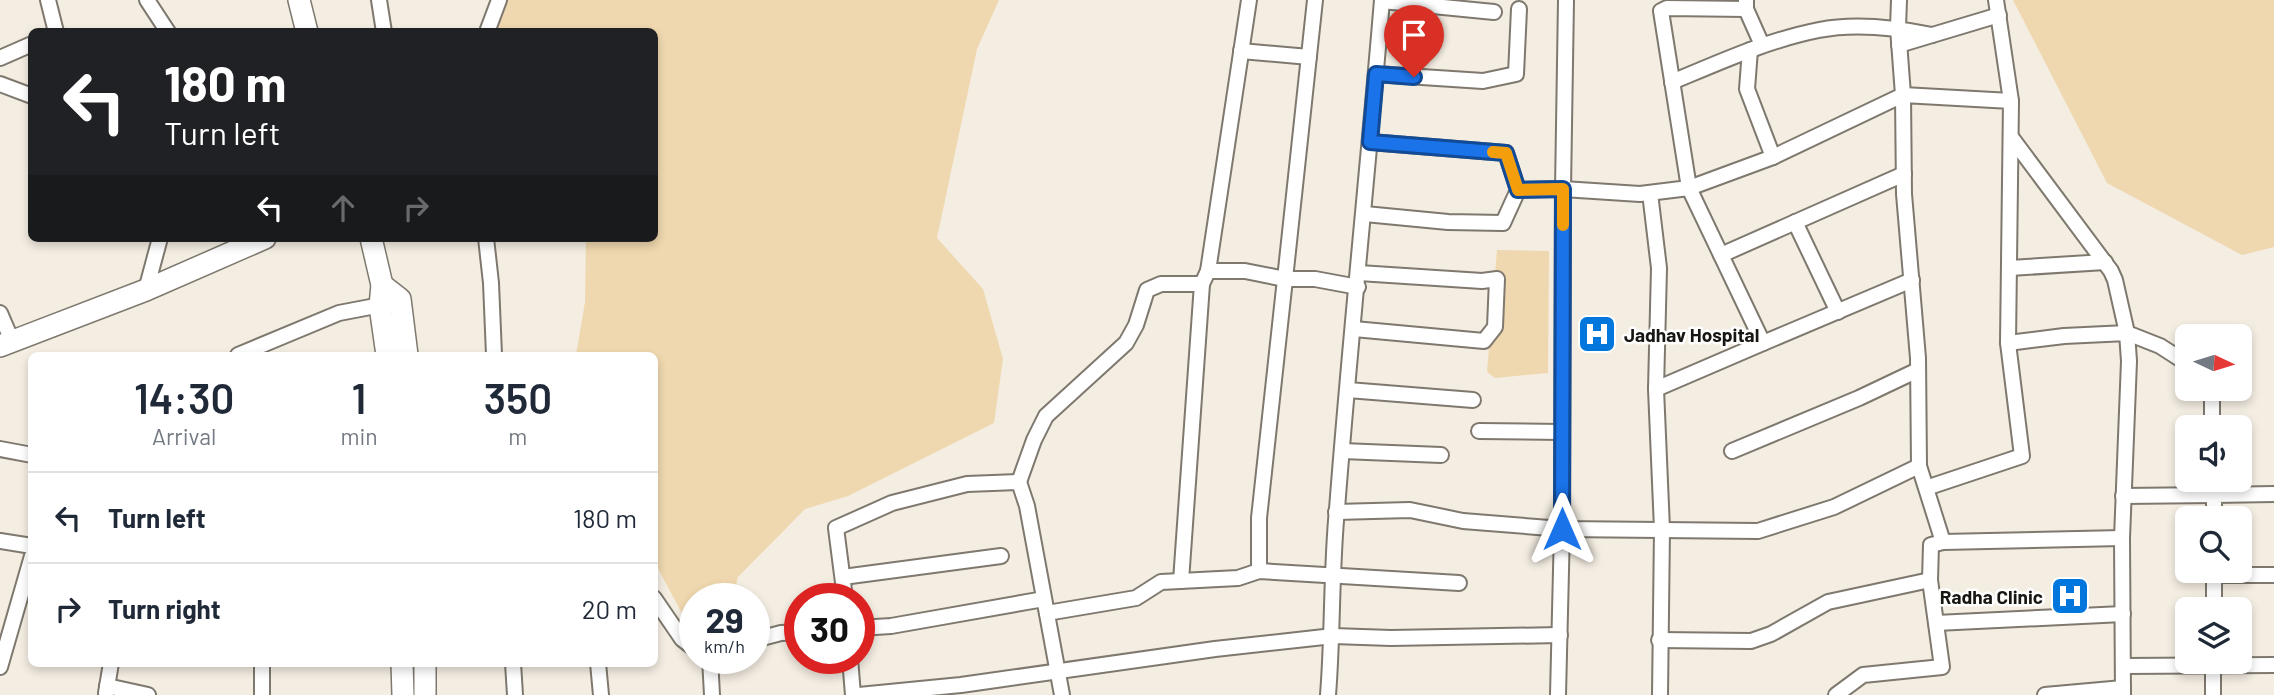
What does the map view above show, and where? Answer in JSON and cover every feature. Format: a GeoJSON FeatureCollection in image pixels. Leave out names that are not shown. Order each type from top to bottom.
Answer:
{"type":"FeatureCollection","features":[{"type":"Feature","properties":{"kind":"street"},"geometry":{"type":"LineString","coordinates":[[48,0],[55,28]]}},
{"type":"Feature","properties":{"kind":"street"},"geometry":{"type":"LineString","coordinates":[[147,0],[165,28]]}},
{"type":"Feature","properties":{"kind":"street"},"geometry":{"type":"LineString","coordinates":[[299,0],[306,28]]}},
{"type":"Feature","properties":{"kind":"street"},"geometry":{"type":"LineString","coordinates":[[379,0],[383,28]]}},
{"type":"Feature","properties":{"kind":"street"},"geometry":{"type":"LineString","coordinates":[[488,28],[499,0]]}},
{"type":"Feature","properties":{"kind":"street"},"geometry":{"type":"LineString","coordinates":[[1181,581],[1205,277],[1249,0]]}},
{"type":"Feature","properties":{"kind":"street"},"geometry":{"type":"LineString","coordinates":[[1259,571],[1259,518],[1315,0]]}},
{"type":"Feature","properties":{"kind":"street"},"geometry":{"type":"LineString","coordinates":[[1328,695],[1333,636],[1336,512],[1365,214],[1382,0],[1494,12]]}},
{"type":"Feature","properties":{"kind":"street"},"geometry":{"type":"LineString","coordinates":[[1558,695],[1566,0]]}},
{"type":"Feature","properties":{"kind":"street"},"geometry":{"type":"LineString","coordinates":[[1899,0],[1904,174],[1918,370],[1919,466],[1943,542]]}},
{"type":"Feature","properties":{"kind":"street"},"geometry":{"type":"LineString","coordinates":[[1926,488],[2022,456],[2008,344],[2011,101],[1996,0]]}},
{"type":"Feature","properties":{"kind":"street"},"geometry":{"type":"LineString","coordinates":[[1763,343],[1689,188],[1660,14],[1663,9],[1746,5],[1756,47],[1746,82],[1748,95],[1773,157]]}},
{"type":"Feature","properties":{"kind":"street"},"geometry":{"type":"LineString","coordinates":[[1376,74],[1483,81],[1516,74],[1518,9]]}},
{"type":"Feature","properties":{"kind":"street"},"geometry":{"type":"LineString","coordinates":[[1899,45],[1998,15]]}},
{"type":"Feature","properties":{"kind":"street"},"geometry":{"type":"LineString","coordinates":[[1672,82],[1756,47],[1821,29],[1898,29],[1932,35]]}},
{"type":"Feature","properties":{"kind":"street"},"geometry":{"type":"LineString","coordinates":[[0,58],[28,46]]}},
{"type":"Feature","properties":{"kind":"street"},"geometry":{"type":"LineString","coordinates":[[1241,51],[1309,57]]}},
{"type":"Feature","properties":{"kind":"street"},"geometry":{"type":"LineString","coordinates":[[0,84],[28,94]]}},
{"type":"Feature","properties":{"kind":"street"},"geometry":{"type":"LineString","coordinates":[[1518,190],[1650,193],[1689,188],[1773,157],[1903,95],[2011,101]]}},
{"type":"Feature","properties":{"kind":"street"},"geometry":{"type":"LineString","coordinates":[[2011,137],[2105,262],[2115,280],[2127,333],[2129,361],[2122,538],[2123,692],[2045,695]]}},
{"type":"Feature","properties":{"kind":"street"},"geometry":{"type":"LineString","coordinates":[[1365,214],[1448,222],[1503,223],[1518,190],[1506,153],[1370,142]]}},
{"type":"Feature","properties":{"kind":"street"},"geometry":{"type":"LineString","coordinates":[[1721,255],[1904,174]]}},
{"type":"Feature","properties":{"kind":"street"},"geometry":{"type":"LineString","coordinates":[[1650,193],[1659,268],[1656,389],[1662,528],[1660,695]]}},
{"type":"Feature","properties":{"kind":"street"},"geometry":{"type":"LineString","coordinates":[[1796,222],[1838,312]]}},
{"type":"Feature","properties":{"kind":"street"},"geometry":{"type":"LineString","coordinates":[[146,290],[159,242]]}},
{"type":"Feature","properties":{"kind":"street"},"geometry":{"type":"LineString","coordinates":[[0,313],[6,344],[146,290],[256,242]]}},
{"type":"Feature","properties":{"kind":"street"},"geometry":{"type":"LineString","coordinates":[[371,242],[406,352]]}},
{"type":"Feature","properties":{"kind":"street"},"geometry":{"type":"LineString","coordinates":[[486,242],[494,352]]}},
{"type":"Feature","properties":{"kind":"street"},"geometry":{"type":"LineString","coordinates":[[2010,268],[2105,262]]}},
{"type":"Feature","properties":{"kind":"street"},"geometry":{"type":"LineString","coordinates":[[1062,695],[1027,506],[1019,482],[1046,416],[1126,343],[1136,326],[1146,290],[1161,284],[1245,271],[1285,279],[1497,279],[1495,327],[1484,341],[1354,329]]}},
{"type":"Feature","properties":{"kind":"street"},"geometry":{"type":"LineString","coordinates":[[1656,389],[1912,280]]}},
{"type":"Feature","properties":{"kind":"street"},"geometry":{"type":"LineString","coordinates":[[265,350],[339,313],[388,297]]}},
{"type":"Feature","properties":{"kind":"street"},"geometry":{"type":"LineString","coordinates":[[387,352],[388,297]]}},
{"type":"Feature","properties":{"kind":"street"},"geometry":{"type":"LineString","coordinates":[[2008,344],[2064,336],[2127,333],[2160,346],[2175,356]]}},
{"type":"Feature","properties":{"kind":"street"},"geometry":{"type":"LineString","coordinates":[[1732,451],[1859,398],[1918,370]]}},
{"type":"Feature","properties":{"kind":"street"},"geometry":{"type":"LineString","coordinates":[[1348,390],[1473,400]]}},
{"type":"Feature","properties":{"kind":"street"},"geometry":{"type":"LineString","coordinates":[[1479,431],[1562,432]]}},
{"type":"Feature","properties":{"kind":"street"},"geometry":{"type":"LineString","coordinates":[[0,449],[28,454]]}},
{"type":"Feature","properties":{"kind":"street"},"geometry":{"type":"LineString","coordinates":[[1342,451],[1441,455]]}},
{"type":"Feature","properties":{"kind":"street"},"geometry":{"type":"LineString","coordinates":[[1336,512],[1410,510],[1463,521],[1562,529],[1758,531],[1834,507],[1919,466]]}},
{"type":"Feature","properties":{"kind":"street"},"geometry":{"type":"LineString","coordinates":[[844,583],[836,528],[892,503],[967,484],[1019,482]]}},
{"type":"Feature","properties":{"kind":"street"},"geometry":{"type":"LineString","coordinates":[[2123,496],[2274,494]]}},
{"type":"Feature","properties":{"kind":"street"},"geometry":{"type":"LineString","coordinates":[[2214,495],[2214,506]]}},
{"type":"Feature","properties":{"kind":"street"},"geometry":{"type":"LineString","coordinates":[[1836,695],[1863,675],[1942,667],[1930,580],[1931,545],[1943,542],[2122,538]]}},
{"type":"Feature","properties":{"kind":"street"},"geometry":{"type":"LineString","coordinates":[[0,541],[28,545]]}},
{"type":"Feature","properties":{"kind":"street"},"geometry":{"type":"LineString","coordinates":[[843,577],[1001,556]]}},
{"type":"Feature","properties":{"kind":"street"},"geometry":{"type":"LineString","coordinates":[[0,667],[28,570]]}},
{"type":"Feature","properties":{"kind":"street"},"geometry":{"type":"LineString","coordinates":[[875,627],[1136,598],[1161,582],[1238,578],[1259,571],[1459,583]]}},
{"type":"Feature","properties":{"kind":"street"},"geometry":{"type":"LineString","coordinates":[[2252,574],[2274,575]]}},
{"type":"Feature","properties":{"kind":"street"},"geometry":{"type":"LineString","coordinates":[[1659,640],[1751,641],[1771,634],[1828,602],[1930,580]]}},
{"type":"Feature","properties":{"kind":"street"},"geometry":{"type":"LineString","coordinates":[[658,604],[679,635]]}},
{"type":"Feature","properties":{"kind":"street"},"geometry":{"type":"LineString","coordinates":[[1937,623],[2123,614]]}},
{"type":"Feature","properties":{"kind":"street"},"geometry":{"type":"LineString","coordinates":[[859,695],[961,685],[1215,649],[1333,636],[1391,638],[1560,635]]}},
{"type":"Feature","properties":{"kind":"street"},"geometry":{"type":"LineString","coordinates":[[2124,666],[2175,664]]}},
{"type":"Feature","properties":{"kind":"street"},"geometry":{"type":"LineString","coordinates":[[2252,664],[2274,665]]}},
{"type":"Feature","properties":{"kind":"street"},"geometry":{"type":"LineString","coordinates":[[110,667],[107,690],[148,695]]}},
{"type":"Feature","properties":{"kind":"street"},"geometry":{"type":"LineString","coordinates":[[262,667],[262,695]]}},
{"type":"Feature","properties":{"kind":"street"},"geometry":{"type":"LineString","coordinates":[[402,667],[403,695]]}},
{"type":"Feature","properties":{"kind":"street"},"geometry":{"type":"LineString","coordinates":[[425,667],[425,695]]}},
{"type":"Feature","properties":{"kind":"street"},"geometry":{"type":"LineString","coordinates":[[513,667],[515,695]]}},
{"type":"Feature","properties":{"kind":"street"},"geometry":{"type":"LineString","coordinates":[[598,667],[601,695]]}},
{"type":"Feature","properties":{"kind":"street"},"geometry":{"type":"LineString","coordinates":[[711,674],[712,695]]}},
{"type":"Feature","properties":{"kind":"street"},"geometry":{"type":"LineString","coordinates":[[851,674],[853,695]]}},
{"type":"Feature","properties":{"kind":"street"},"geometry":{"type":"LineString","coordinates":[[2213,674],[2213,695]]}},
{"type":"Feature","properties":{"kind":"shaded area"},"geometry":{"type":"Polygon","coordinates":[[[502,0],[999,0],[977,49],[937,238],[983,289],[1003,359],[994,423],[848,496],[805,509],[738,577],[737,583],[679,583],[679,608],[658,569],[658,352],[577,352],[585,302],[586,242],[658,242],[658,28],[495,28],[502,0]]]}},
{"type":"Feature","properties":{"kind":"shaded area"},"geometry":{"type":"Polygon","coordinates":[[[2013,0],[2274,0],[2274,247],[2242,255],[2107,183],[2013,0]]]}},
{"type":"Feature","properties":{"kind":"shaded area"},"geometry":{"type":"Polygon","coordinates":[[[1497,250],[1549,251],[1548,373],[1495,378],[1487,372],[1497,250]]]}},
{"type":"Feature","properties":{"kind":"slow traffic"},"geometry":{"type":"LineString","coordinates":[[1493,152],[1506,153],[1518,190],[1563,189],[1563,225]]}},
{"type":"Feature","properties":{"kind":"place","name":"Jadhav Hospital"},"geometry":{"type":"Point","coordinates":[1597,334]}},
{"type":"Feature","properties":{"kind":"place","name":"Radha Clinic"},"geometry":{"type":"Point","coordinates":[2070,596]}},
{"type":"Feature","properties":{"kind":"route"},"geometry":{"type":"LineString","coordinates":[[1414,77],[1376,74],[1370,142],[1506,153],[1518,190],[1563,189],[1562,529]]}}]}
